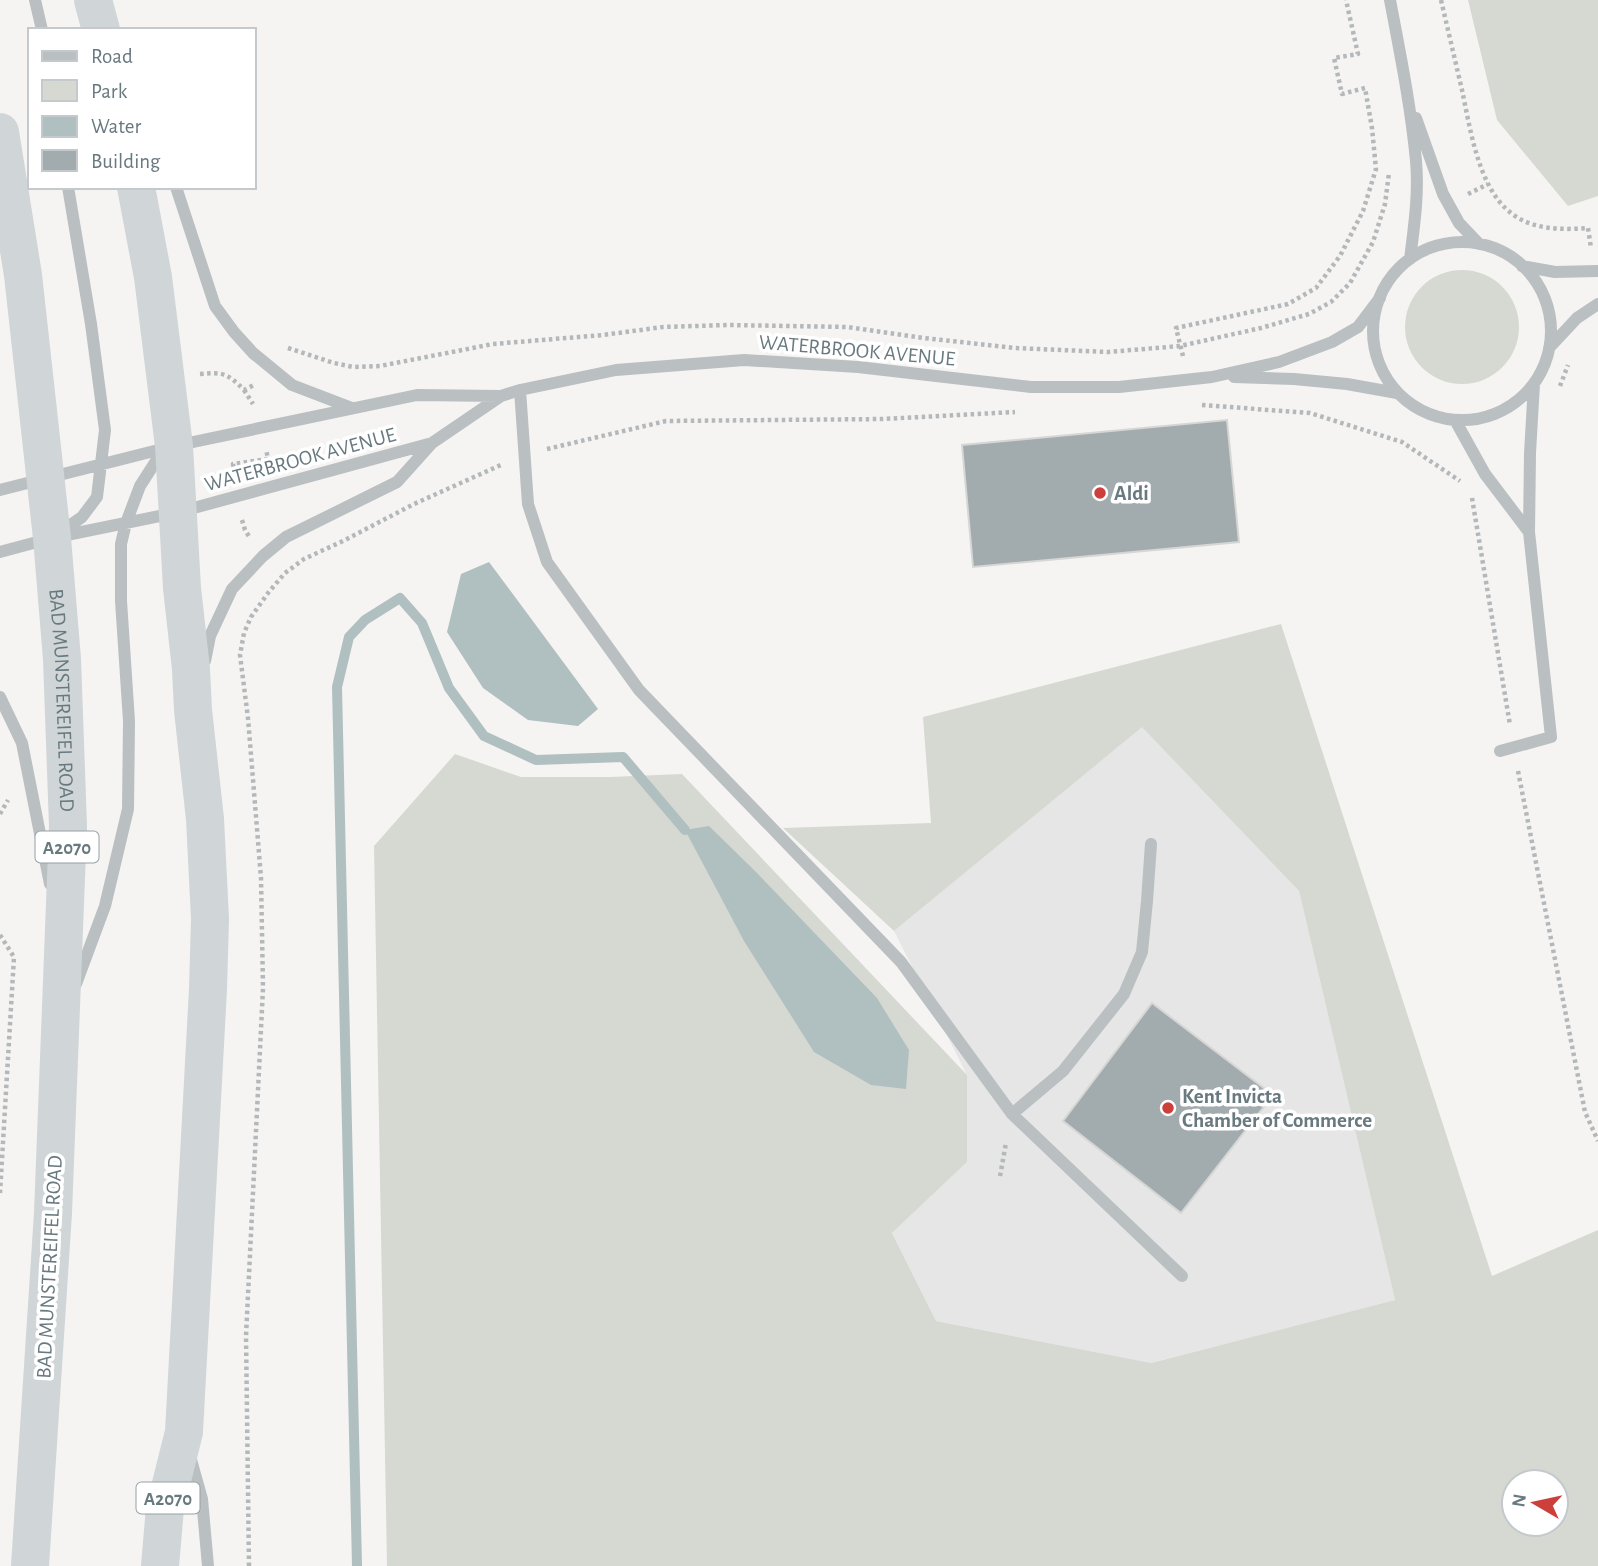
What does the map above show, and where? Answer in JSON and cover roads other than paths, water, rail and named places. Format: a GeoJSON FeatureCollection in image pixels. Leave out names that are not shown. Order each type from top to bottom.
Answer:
{"type":"FeatureCollection","features":[{"type":"Feature","properties":{"kind":"highway"},"geometry":{"type":"LineString","coordinates":[[93,0],[100,28]]}},
{"type":"Feature","properties":{"kind":"highway","name":"BAD MUNSTEREIFEL ROAD"},"geometry":{"type":"LineString","coordinates":[[0,132],[23,275],[52,538],[62,659],[68,826],[53,1213],[30,1566]]}},
{"type":"Feature","properties":{"kind":"highway","name":"A2070"},"geometry":{"type":"LineString","coordinates":[[136,189],[153,277],[174,446],[182,587],[205,819],[210,919],[184,1432],[165,1508],[160,1566]]}},
{"type":"Feature","properties":{"kind":"street"},"geometry":{"type":"LineString","coordinates":[[35,0],[42,28]]}},
{"type":"Feature","properties":{"kind":"street"},"geometry":{"type":"LineString","coordinates":[[1390,0],[1416,163],[1415,220],[1410,259]]}},
{"type":"Feature","properties":{"kind":"street"},"geometry":{"type":"LineString","coordinates":[[1406,87],[1443,194],[1459,223],[1479,244]]}},
{"type":"Feature","properties":{"kind":"street"},"geometry":{"type":"LineString","coordinates":[[1,218],[6,172]]}},
{"type":"Feature","properties":{"kind":"street"},"geometry":{"type":"LineString","coordinates":[[52,538],[82,517],[97,497],[105,430],[91,324],[68,189]]}},
{"type":"Feature","properties":{"kind":"street","name":"WATERBROOK AVENUE"},"geometry":{"type":"LineString","coordinates":[[177,189],[215,306],[234,332],[253,353],[292,385],[353,408]]}},
{"type":"Feature","properties":{"kind":"street"},"geometry":{"type":"LineString","coordinates":[[1443,244],[1479,244],[1510,256],[1537,283],[1547,303],[1551,325],[1549,348],[1544,366],[1534,384],[1519,400],[1499,412],[1478,419],[1454,420],[1433,416],[1397,393],[1377,358],[1373,338],[1374,318],[1380,298],[1392,276],[1410,259],[1443,244]]}},
{"type":"Feature","properties":{"kind":"street"},"geometry":{"type":"LineString","coordinates":[[1522,266],[1555,272],[1598,271]]}},
{"type":"Feature","properties":{"kind":"street","name":"WATERBROOK AVENUE"},"geometry":{"type":"LineString","coordinates":[[193,710],[210,636],[232,589],[263,556],[286,537],[397,482],[432,443],[501,396],[616,370],[744,360],[858,367],[1031,387],[1119,387],[1212,377],[1279,362],[1332,342],[1358,327],[1380,298]]}},
{"type":"Feature","properties":{"kind":"street"},"geometry":{"type":"LineString","coordinates":[[1549,348],[1577,318],[1598,304]]}},
{"type":"Feature","properties":{"kind":"street","name":"WATERBROOK AVENUE"},"geometry":{"type":"LineString","coordinates":[[1212,377],[1294,379],[1347,384],[1397,393]]}},
{"type":"Feature","properties":{"kind":"street"},"geometry":{"type":"LineString","coordinates":[[1507,750],[1551,737],[1529,532],[1534,384]]}},
{"type":"Feature","properties":{"kind":"street"},"geometry":{"type":"LineString","coordinates":[[520,390],[528,504],[547,562],[639,690],[901,962],[1012,1114],[1182,1276]]}},
{"type":"Feature","properties":{"kind":"street","name":"WATERBROOK AVENUE"},"geometry":{"type":"LineString","coordinates":[[0,490],[174,446],[416,395],[501,396]]}},
{"type":"Feature","properties":{"kind":"street"},"geometry":{"type":"LineString","coordinates":[[1454,420],[1485,474],[1529,532]]}},
{"type":"Feature","properties":{"kind":"street","name":"WATERBROOK AVENUE"},"geometry":{"type":"LineString","coordinates":[[0,552],[52,538],[179,512],[432,443]]}},
{"type":"Feature","properties":{"kind":"street"},"geometry":{"type":"LineString","coordinates":[[60,1028],[104,906],[128,809],[128,721],[121,601],[121,544],[140,486],[156,461],[174,446]]}},
{"type":"Feature","properties":{"kind":"street"},"geometry":{"type":"LineString","coordinates":[[0,697],[22,743],[63,954]]}},
{"type":"Feature","properties":{"kind":"street"},"geometry":{"type":"LineString","coordinates":[[1012,1114],[1063,1071],[1124,994],[1142,952],[1151,844]]}},
{"type":"Feature","properties":{"kind":"street"},"geometry":{"type":"LineString","coordinates":[[184,1432],[202,1499],[208,1566]]}},
{"type":"Feature","properties":{"kind":"water"},"geometry":{"type":"Polygon","coordinates":[[[489,562],[598,709],[578,726],[528,720],[483,688],[447,632],[461,574],[489,562]]]}},
{"type":"Feature","properties":{"kind":"water"},"geometry":{"type":"Polygon","coordinates":[[[709,826],[877,998],[909,1050],[906,1089],[871,1085],[814,1052],[744,941],[685,830],[709,826]]]}},
{"type":"Feature","properties":{"kind":"waterway"},"geometry":{"type":"LineString","coordinates":[[357,1566],[337,687],[349,637],[365,620],[400,598],[422,623],[449,688],[484,736],[536,760],[623,757],[685,830]]}},
{"type":"Feature","properties":{"kind":"place","name":"Aldi"},"geometry":{"type":"Point","coordinates":[1100,493]}},
{"type":"Feature","properties":{"kind":"place","name":"Kent Invicta Chamber of Commerce"},"geometry":{"type":"Point","coordinates":[1168,1108]}}]}
